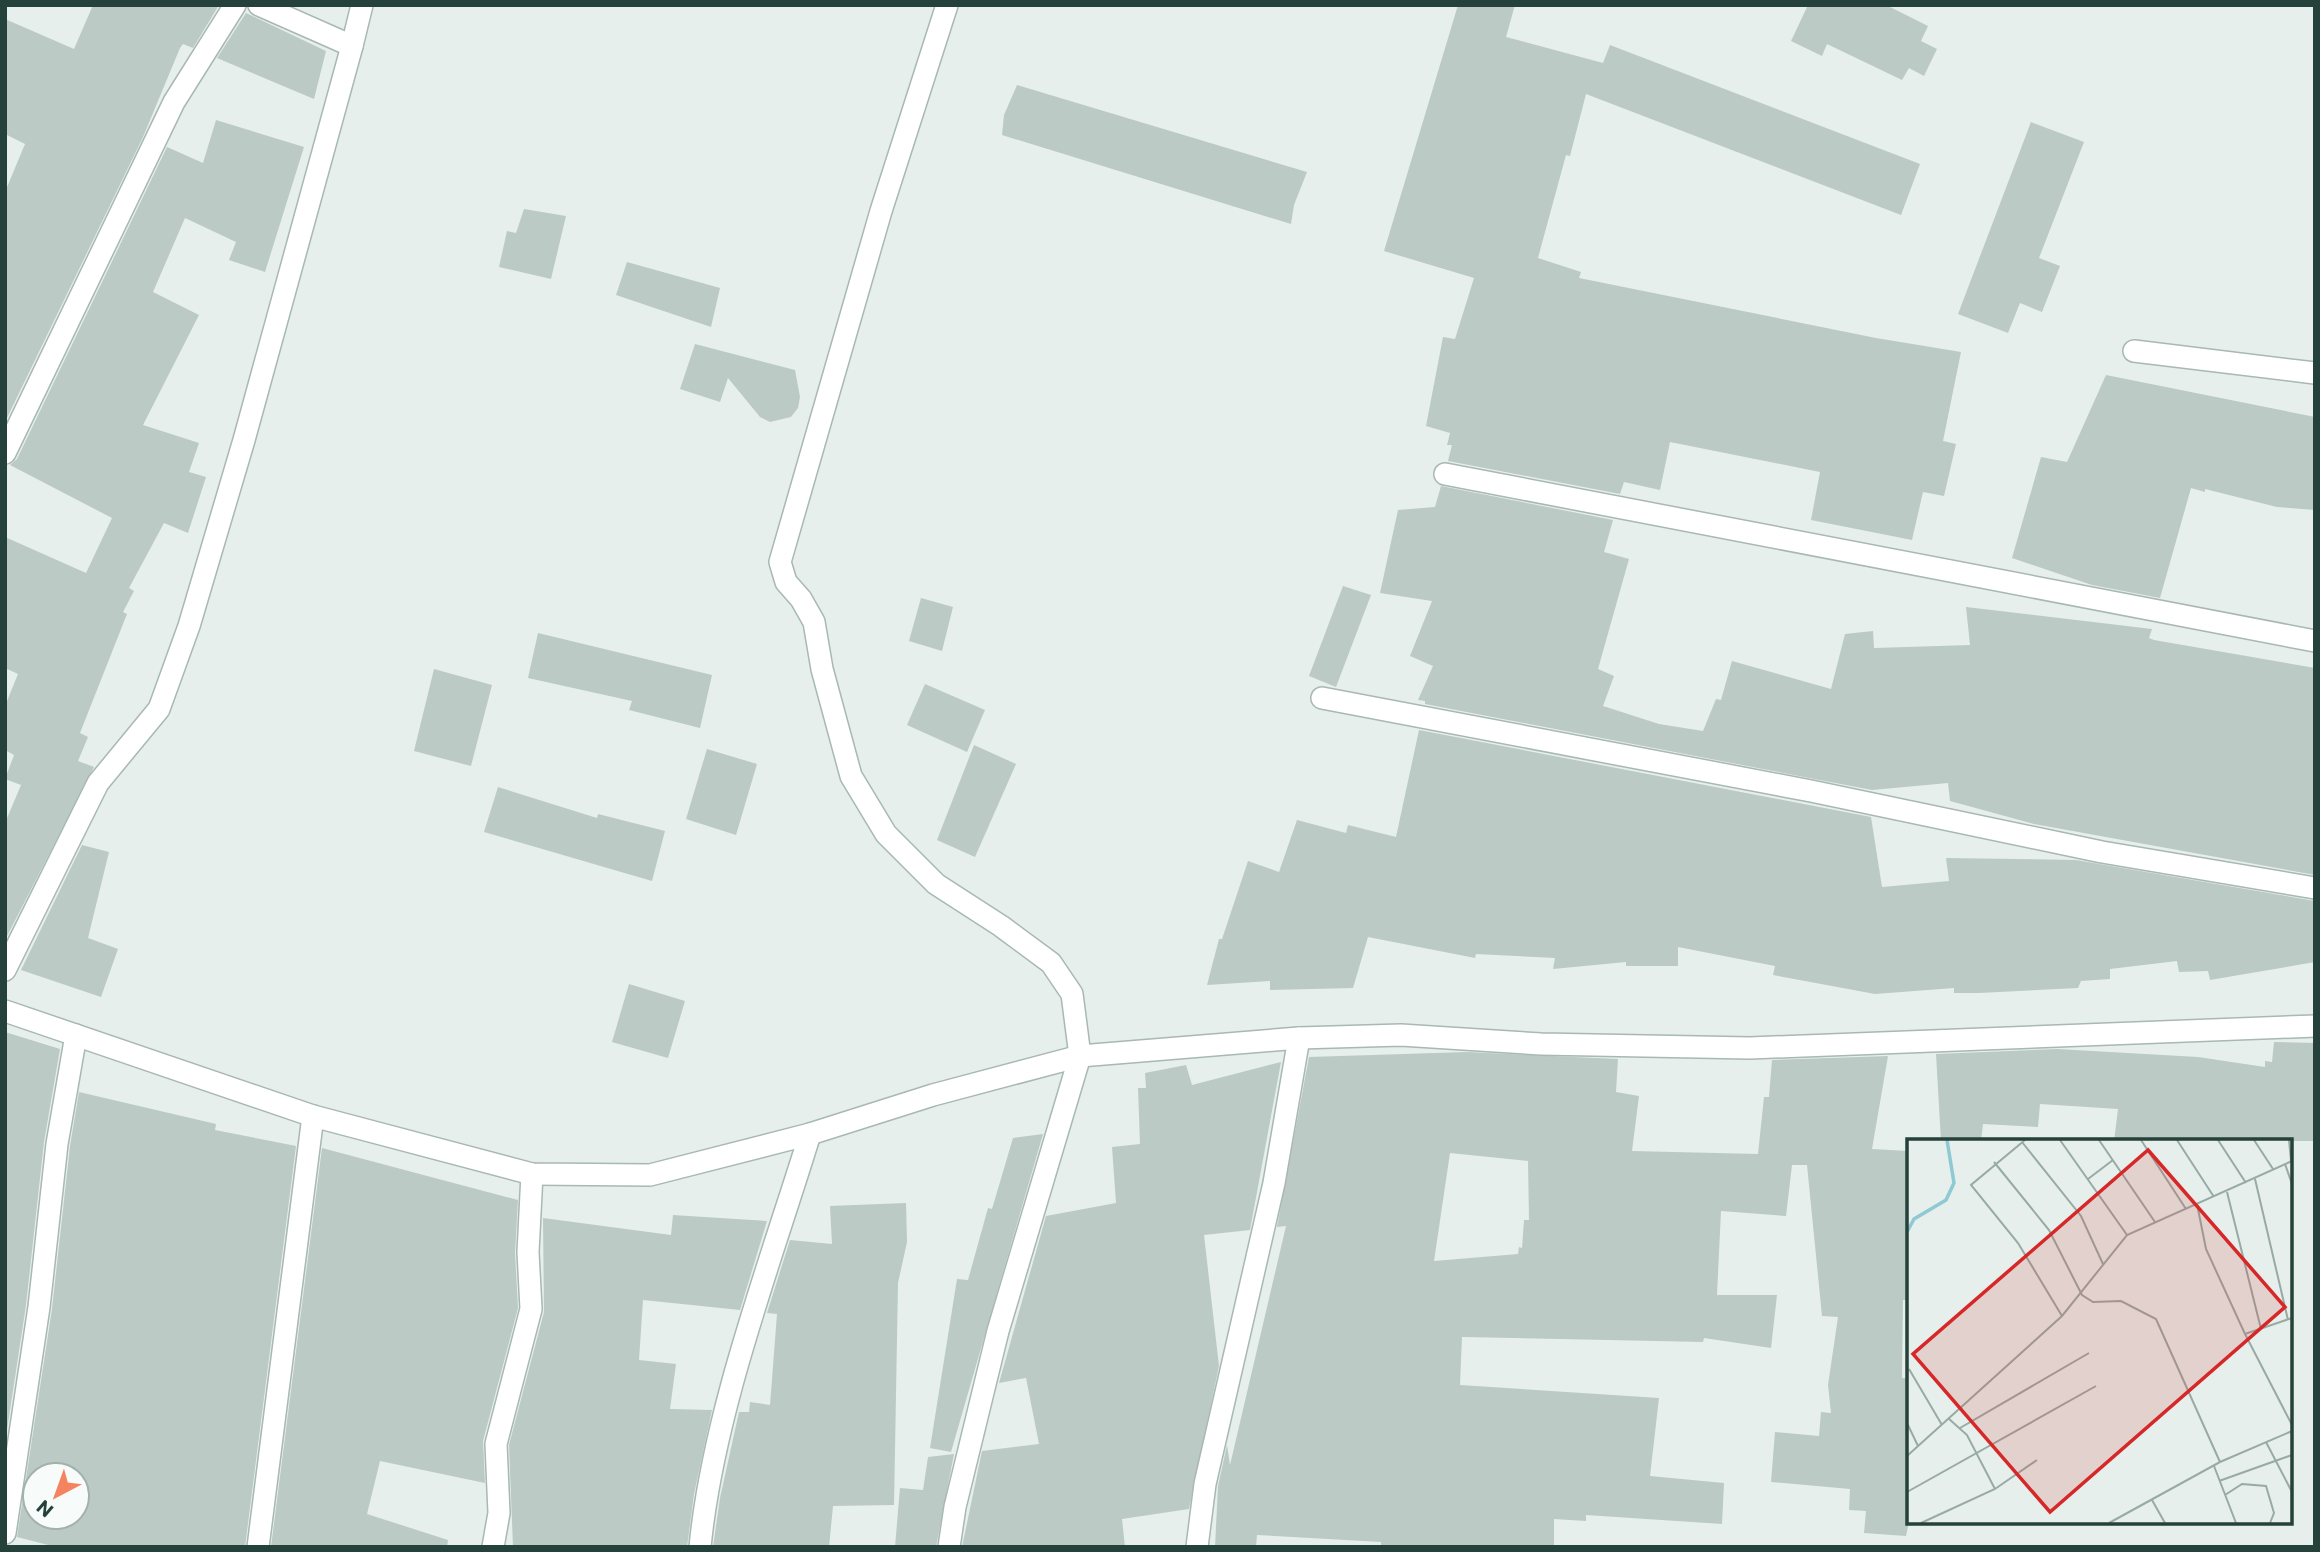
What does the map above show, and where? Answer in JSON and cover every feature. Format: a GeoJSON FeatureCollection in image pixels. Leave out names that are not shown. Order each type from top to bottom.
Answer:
{"type":"FeatureCollection","features":[{"type":"Feature","properties":{"kind":"street"},"geometry":{"type":"LineString","coordinates":[[5,453],[174,102],[235,5]]}},
{"type":"Feature","properties":{"kind":"street"},"geometry":{"type":"LineString","coordinates":[[259,5],[352,46]]}},
{"type":"Feature","properties":{"kind":"street"},"geometry":{"type":"LineString","coordinates":[[5,970],[98,783],[159,709],[189,626],[244,440],[362,5]]}},
{"type":"Feature","properties":{"kind":"street"},"geometry":{"type":"LineString","coordinates":[[947,5],[881,211],[780,562],[786,582],[801,599],[814,622],[822,669],[852,776],[886,834],[936,884],[1001,926],[1051,963],[1072,994],[1080,1056],[998,1331],[955,1507],[949,1547]]}},
{"type":"Feature","properties":{"kind":"street"},"geometry":{"type":"LineString","coordinates":[[2134,351],[2315,373]]}},
{"type":"Feature","properties":{"kind":"street"},"geometry":{"type":"LineString","coordinates":[[1445,474],[2315,641]]}},
{"type":"Feature","properties":{"kind":"street"},"geometry":{"type":"LineString","coordinates":[[1322,698],[1811,792],[2102,852],[2315,888]]}},
{"type":"Feature","properties":{"kind":"street"},"geometry":{"type":"LineString","coordinates":[[5,1011],[313,1116],[532,1174],[650,1175],[810,1134],[933,1095],[1080,1056],[1299,1038],[1401,1035],[1541,1044],[1750,1048],[2315,1026]]}},
{"type":"Feature","properties":{"kind":"street"},"geometry":{"type":"LineString","coordinates":[[5,1533],[39,1307],[57,1144],[76,1035]]}},
{"type":"Feature","properties":{"kind":"street"},"geometry":{"type":"LineString","coordinates":[[1197,1547],[1205,1484],[1274,1183],[1299,1038]]}},
{"type":"Feature","properties":{"kind":"street"},"geometry":{"type":"LineString","coordinates":[[258,1547],[313,1116]]}},
{"type":"Feature","properties":{"kind":"street"},"geometry":{"type":"LineString","coordinates":[[700,1547],[704,1508],[733,1385],[810,1134]]}},
{"type":"Feature","properties":{"kind":"street"},"geometry":{"type":"LineString","coordinates":[[494,1547],[499,1514],[496,1444],[531,1309],[528,1252],[532,1174]]}},
{"type":"Feature","properties":{"kind":"building"},"geometry":{"type":"Polygon","coordinates":[[[93,5],[219,5],[193,48],[183,44],[180,48],[143,137],[5,422],[5,192],[25,144],[5,134],[5,19],[74,49],[93,5]]]}},
{"type":"Feature","properties":{"kind":"building"},"geometry":{"type":"Polygon","coordinates":[[[1458,5],[1515,5],[1506,37],[1603,63],[1610,45],[1920,164],[1901,215],[1586,94],[1538,258],[1581,272],[1579,278],[1876,338],[1961,352],[1943,441],[1956,444],[1944,496],[1923,492],[1912,540],[1811,520],[1820,472],[1670,442],[1660,490],[1624,482],[1620,494],[1448,461],[1452,445],[1447,445],[1450,433],[1426,426],[1443,337],[1455,339],[1474,278],[1384,251],[1458,5]]]}},
{"type":"Feature","properties":{"kind":"building"},"geometry":{"type":"Polygon","coordinates":[[[1808,5],[1886,5],[1928,26],[1921,41],[1937,49],[1924,76],[1909,68],[1902,80],[1827,44],[1822,56],[1791,41],[1808,5]]]}},
{"type":"Feature","properties":{"kind":"building"},"geometry":{"type":"Polygon","coordinates":[[[246,13],[326,51],[314,99],[217,58],[246,13]]]}},
{"type":"Feature","properties":{"kind":"building"},"geometry":{"type":"Polygon","coordinates":[[[1017,85],[1307,172],[1294,205],[1291,224],[1002,135],[1004,115],[1017,85]]]}},
{"type":"Feature","properties":{"kind":"building"},"geometry":{"type":"Polygon","coordinates":[[[216,120],[304,147],[265,272],[229,260],[236,242],[185,218],[153,292],[199,315],[143,425],[199,443],[189,472],[206,477],[188,533],[164,523],[129,588],[134,591],[123,612],[127,614],[80,733],[88,737],[78,761],[94,767],[5,940],[5,823],[21,785],[5,779],[14,755],[5,750],[5,706],[18,674],[5,668],[5,537],[86,573],[112,518],[10,465],[17,459],[167,147],[203,163],[216,120]]]}},
{"type":"Feature","properties":{"kind":"building"},"geometry":{"type":"Polygon","coordinates":[[[2031,122],[2084,142],[2039,258],[2060,266],[2042,312],[2020,303],[2008,333],[1958,314],[2031,122]]]}},
{"type":"Feature","properties":{"kind":"building"},"geometry":{"type":"Polygon","coordinates":[[[524,209],[566,216],[551,279],[499,267],[507,231],[516,233],[524,209]]]}},
{"type":"Feature","properties":{"kind":"building"},"geometry":{"type":"Polygon","coordinates":[[[627,262],[720,288],[711,327],[616,295],[627,262]]]}},
{"type":"Feature","properties":{"kind":"building"},"geometry":{"type":"Polygon","coordinates":[[[695,344],[795,370],[800,397],[798,408],[791,417],[770,422],[760,417],[728,378],[720,402],[680,389],[695,344]]]}},
{"type":"Feature","properties":{"kind":"building"},"geometry":{"type":"Polygon","coordinates":[[[2106,375],[2315,417],[2315,510],[2277,507],[2191,488],[2160,598],[2092,585],[2012,558],[2041,457],[2067,462],[2106,375]]]}},
{"type":"Feature","properties":{"kind":"building"},"geometry":{"type":"Polygon","coordinates":[[[1441,486],[1613,520],[1604,552],[1629,559],[1598,669],[1614,676],[1603,706],[1659,724],[1703,731],[1716,699],[1721,700],[1732,661],[1831,689],[1845,634],[1873,631],[1874,648],[1970,645],[1966,607],[2152,629],[2149,638],[2154,640],[2315,668],[2315,875],[2034,824],[1950,801],[1948,783],[1872,790],[1425,704],[1425,701],[1418,700],[1433,666],[1410,656],[1432,601],[1380,593],[1398,510],[1435,507],[1441,486]]]}},
{"type":"Feature","properties":{"kind":"building"},"geometry":{"type":"Polygon","coordinates":[[[1343,586],[1371,595],[1336,687],[1309,676],[1343,586]]]}},
{"type":"Feature","properties":{"kind":"building"},"geometry":{"type":"Polygon","coordinates":[[[921,598],[953,607],[942,651],[909,641],[921,598]]]}},
{"type":"Feature","properties":{"kind":"building"},"geometry":{"type":"Polygon","coordinates":[[[538,633],[712,675],[700,728],[629,710],[632,701],[528,678],[538,633]]]}},
{"type":"Feature","properties":{"kind":"building"},"geometry":{"type":"Polygon","coordinates":[[[434,669],[492,685],[471,766],[414,751],[434,669]]]}},
{"type":"Feature","properties":{"kind":"building"},"geometry":{"type":"Polygon","coordinates":[[[925,684],[985,710],[967,752],[907,725],[925,684]]]}},
{"type":"Feature","properties":{"kind":"building"},"geometry":{"type":"Polygon","coordinates":[[[1419,730],[1871,817],[1882,887],[1949,881],[1946,858],[2076,860],[2315,901],[2315,962],[2210,980],[2208,971],[2179,972],[2177,961],[2110,969],[2110,979],[2081,981],[2078,988],[1954,993],[1954,988],[1875,994],[1773,975],[1775,966],[1678,947],[1678,966],[1626,966],[1626,962],[1553,969],[1555,958],[1476,954],[1475,958],[1368,937],[1353,988],[1270,990],[1270,981],[1207,985],[1219,939],[1222,939],[1248,861],[1279,872],[1297,820],[1346,833],[1348,825],[1396,837],[1419,730]]]}},
{"type":"Feature","properties":{"kind":"building"},"geometry":{"type":"Polygon","coordinates":[[[974,745],[1016,764],[975,857],[937,840],[974,745]]]}},
{"type":"Feature","properties":{"kind":"building"},"geometry":{"type":"Polygon","coordinates":[[[707,749],[757,764],[736,835],[686,819],[707,749]]]}},
{"type":"Feature","properties":{"kind":"building"},"geometry":{"type":"Polygon","coordinates":[[[498,787],[597,818],[598,814],[665,831],[652,881],[484,832],[498,787]]]}},
{"type":"Feature","properties":{"kind":"building"},"geometry":{"type":"Polygon","coordinates":[[[82,845],[109,852],[88,938],[118,949],[101,997],[21,970],[82,845]]]}},
{"type":"Feature","properties":{"kind":"building"},"geometry":{"type":"Polygon","coordinates":[[[629,984],[685,1001],[668,1058],[612,1042],[629,984]]]}},
{"type":"Feature","properties":{"kind":"building"},"geometry":{"type":"Polygon","coordinates":[[[5,1032],[60,1049],[44,1142],[26,1305],[5,1443],[5,1032]]]}},
{"type":"Feature","properties":{"kind":"building"},"geometry":{"type":"Polygon","coordinates":[[[2274,1042],[2315,1043],[2315,1141],[2114,1139],[2118,1109],[2040,1104],[2038,1127],[1983,1124],[1981,1139],[1941,1139],[1936,1054],[2057,1049],[2198,1057],[2265,1067],[2265,1061],[2272,1062],[2274,1042]]]}},
{"type":"Feature","properties":{"kind":"building"},"geometry":{"type":"Polygon","coordinates":[[[1467,1052],[1618,1059],[1616,1092],[1639,1096],[1632,1151],[1758,1154],[1764,1097],[1769,1097],[1772,1060],[1888,1056],[1872,1149],[1907,1151],[1907,1300],[1903,1300],[1902,1378],[1907,1378],[1909,1524],[1906,1536],[1864,1533],[1866,1511],[1849,1510],[1850,1489],[1771,1482],[1775,1432],[1819,1436],[1821,1412],[1831,1413],[1828,1385],[1838,1317],[1822,1316],[1807,1165],[1792,1165],[1786,1216],[1721,1211],[1717,1295],[1777,1295],[1771,1348],[1704,1338],[1703,1342],[1462,1337],[1460,1385],[1659,1398],[1650,1476],[1724,1483],[1722,1524],[1586,1515],[1586,1521],[1554,1519],[1554,1547],[1381,1547],[1381,1542],[1257,1535],[1256,1547],[1215,1547],[1218,1486],[1227,1445],[1230,1465],[1286,1226],[1277,1227],[1309,1057],[1467,1052]],[[1450,1153],[1434,1261],[1518,1254],[1519,1247],[1522,1248],[1524,1220],[1529,1220],[1528,1161],[1450,1153]]]}},
{"type":"Feature","properties":{"kind":"building"},"geometry":{"type":"Polygon","coordinates":[[[1281,1062],[1250,1230],[1204,1235],[1219,1366],[1189,1509],[1122,1519],[1125,1547],[962,1547],[982,1451],[1039,1444],[1026,1378],[999,1383],[1046,1216],[1116,1203],[1112,1147],[1140,1144],[1138,1088],[1146,1088],[1145,1073],[1186,1065],[1192,1085],[1281,1062]]]}},
{"type":"Feature","properties":{"kind":"building"},"geometry":{"type":"Polygon","coordinates":[[[79,1092],[216,1124],[215,1130],[296,1146],[245,1547],[56,1547],[17,1537],[21,1511],[21,1531],[91,1531],[91,1461],[29,1461],[52,1309],[70,1146],[79,1092]]]}},
{"type":"Feature","properties":{"kind":"building"},"geometry":{"type":"Polygon","coordinates":[[[1043,1134],[951,1452],[930,1448],[957,1279],[968,1280],[988,1208],[992,1209],[1013,1138],[1043,1134]]]}},
{"type":"Feature","properties":{"kind":"building"},"geometry":{"type":"Polygon","coordinates":[[[322,1148],[518,1200],[515,1253],[518,1308],[483,1441],[485,1483],[380,1461],[367,1514],[448,1540],[447,1547],[271,1547],[322,1148]]]}},
{"type":"Feature","properties":{"kind":"building"},"geometry":{"type":"Polygon","coordinates":[[[906,1203],[907,1242],[898,1283],[894,1505],[833,1506],[829,1547],[713,1547],[720,1498],[739,1412],[749,1412],[750,1402],[770,1405],[777,1314],[767,1313],[790,1240],[832,1244],[830,1206],[906,1203]]]}},
{"type":"Feature","properties":{"kind":"building"},"geometry":{"type":"Polygon","coordinates":[[[673,1215],[767,1221],[740,1310],[643,1300],[639,1360],[676,1364],[670,1409],[712,1410],[694,1494],[687,1547],[513,1547],[509,1445],[544,1312],[543,1218],[671,1235],[673,1215]]]}},
{"type":"Feature","properties":{"kind":"building"},"geometry":{"type":"Polygon","coordinates":[[[954,1454],[936,1547],[895,1547],[900,1488],[923,1490],[928,1457],[954,1454]]]}}]}
